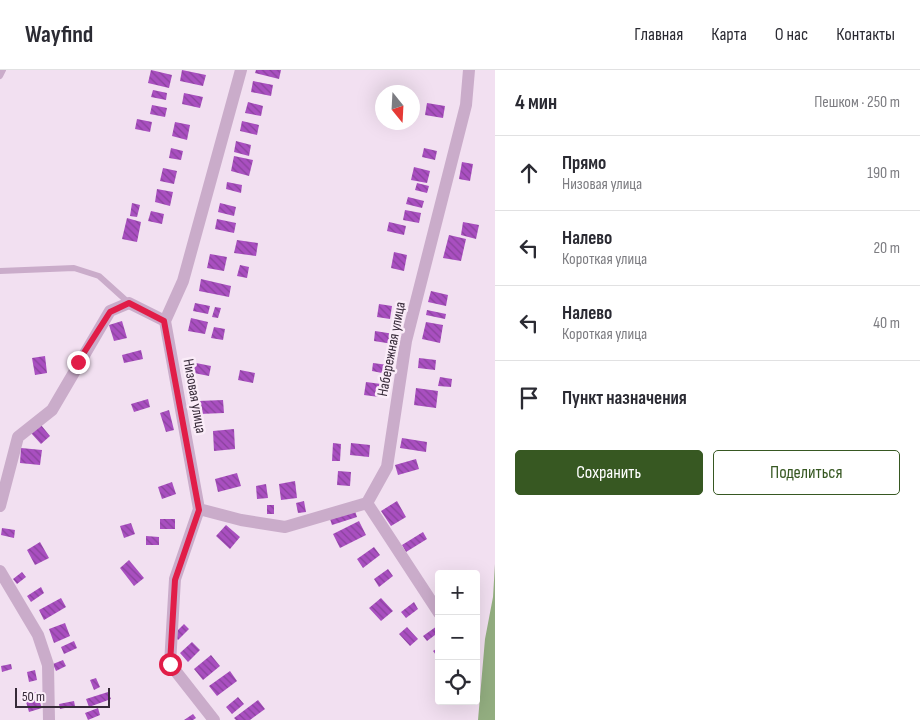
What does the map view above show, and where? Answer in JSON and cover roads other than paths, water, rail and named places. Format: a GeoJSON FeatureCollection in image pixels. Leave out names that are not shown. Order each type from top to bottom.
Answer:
{"type":"FeatureCollection","features":[{"type":"Feature","properties":{"kind":"street"},"geometry":{"type":"LineString","coordinates":[[0,506],[18,437],[52,410],[110,312],[129,303],[164,321],[183,281],[241,70]]}},
{"type":"Feature","properties":{"kind":"street","name":"Набережная улица"},"geometry":{"type":"LineString","coordinates":[[367,503],[388,467],[406,341],[466,105],[469,70]]}},
{"type":"Feature","properties":{"kind":"street","name":"Низовая улица"},"geometry":{"type":"LineString","coordinates":[[164,321],[199,510],[175,580],[170,664],[214,720]]}},
{"type":"Feature","properties":{"kind":"street"},"geometry":{"type":"LineString","coordinates":[[199,510],[241,520],[285,527],[367,503],[435,607]]}},
{"type":"Feature","properties":{"kind":"street"},"geometry":{"type":"LineString","coordinates":[[0,571],[38,635],[48,664],[49,720]]}},
{"type":"Feature","properties":{"kind":"lane"},"geometry":{"type":"LineString","coordinates":[[0,76],[3,70]]}},
{"type":"Feature","properties":{"kind":"lane"},"geometry":{"type":"LineString","coordinates":[[0,270],[74,268],[99,276],[129,303]]}}]}
